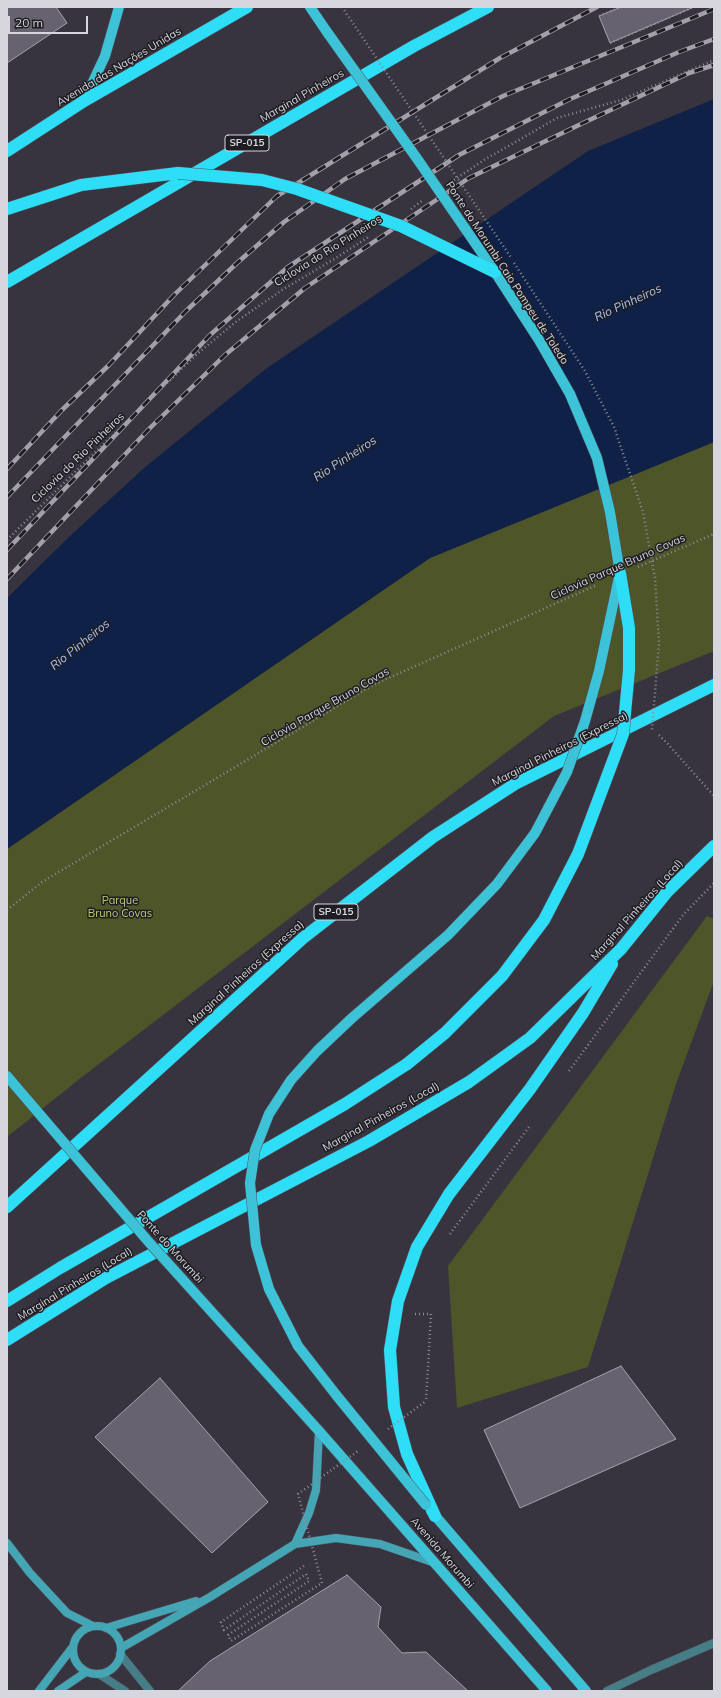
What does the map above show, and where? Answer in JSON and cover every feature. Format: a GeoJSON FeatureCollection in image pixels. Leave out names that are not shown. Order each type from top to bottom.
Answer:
{"type":"FeatureCollection","features":[{"type":"Feature","properties":{"kind":"highway","name":"Avenida das Nações Unidas"},"geometry":{"type":"LineString","coordinates":[[7,152],[84,101],[246,7]]}},
{"type":"Feature","properties":{"kind":"highway","name":"Marginal Pinheiros"},"geometry":{"type":"LineString","coordinates":[[7,282],[414,46],[488,7]]}},
{"type":"Feature","properties":{"kind":"highway"},"geometry":{"type":"LineString","coordinates":[[7,209],[82,185],[178,173],[262,180],[304,191],[401,226],[495,272]]}},
{"type":"Feature","properties":{"kind":"highway"},"geometry":{"type":"LineString","coordinates":[[7,1301],[60,1268],[344,1104],[407,1064],[445,1033],[502,976],[544,920],[578,854],[624,729],[629,670],[629,628],[620,573]]}},
{"type":"Feature","properties":{"kind":"highway","name":"Marginal Pinheiros (Expressa)"},"geometry":{"type":"LineString","coordinates":[[7,1207],[303,938],[433,837],[515,784],[714,685]]}},
{"type":"Feature","properties":{"kind":"highway","name":"Marginal Pinheiros (Local)"},"geometry":{"type":"LineString","coordinates":[[7,1340],[106,1278],[370,1141],[469,1082],[530,1038],[621,949],[668,892],[714,846]]}},
{"type":"Feature","properties":{"kind":"highway"},"geometry":{"type":"LineString","coordinates":[[435,1516],[407,1454],[394,1407],[390,1350],[398,1301],[418,1247],[449,1194],[530,1089],[583,1013],[621,949]]}},
{"type":"Feature","properties":{"kind":"main road"},"geometry":{"type":"LineString","coordinates":[[84,101],[105,56],[119,7]]}},
{"type":"Feature","properties":{"kind":"main road","name":"Ponte do Morumbi Caio Pompeu de Toledo"},"geometry":{"type":"LineString","coordinates":[[310,7],[495,272],[539,340],[570,394],[597,458],[610,512],[620,573],[599,671],[585,721],[567,772],[535,833],[497,884],[448,935],[352,1018],[291,1080],[269,1114],[255,1150],[250,1184],[256,1245],[269,1289],[298,1346],[426,1506]]}},
{"type":"Feature","properties":{"kind":"main road","name":"Ponte do Morumbi"},"geometry":{"type":"LineString","coordinates":[[7,1076],[147,1240],[320,1431]]}},
{"type":"Feature","properties":{"kind":"main road","name":"Avenida Morumbi"},"geometry":{"type":"LineString","coordinates":[[320,1431],[547,1691]]}},
{"type":"Feature","properties":{"kind":"main road","name":"Avenida Morumbi"},"geometry":{"type":"LineString","coordinates":[[426,1506],[586,1691]]}},
{"type":"Feature","properties":{"kind":"street"},"geometry":{"type":"LineString","coordinates":[[295,1544],[309,1513],[316,1490],[320,1431]]}},
{"type":"Feature","properties":{"kind":"street"},"geometry":{"type":"LineString","coordinates":[[100,1674],[113,1668],[121,1651],[295,1544],[336,1538],[380,1544],[434,1563]]}},
{"type":"Feature","properties":{"kind":"street"},"geometry":{"type":"LineString","coordinates":[[7,1543],[30,1573],[66,1613],[93,1626],[106,1628],[210,1597]]}},
{"type":"Feature","properties":{"kind":"street"},"geometry":{"type":"LineString","coordinates":[[39,1691],[72,1648],[79,1633],[93,1626]]}},
{"type":"Feature","properties":{"kind":"street"},"geometry":{"type":"LineString","coordinates":[[106,1628],[116,1636],[121,1651],[150,1691]]}},
{"type":"Feature","properties":{"kind":"street"},"geometry":{"type":"LineString","coordinates":[[607,1691],[714,1643]]}},
{"type":"Feature","properties":{"kind":"street"},"geometry":{"type":"LineString","coordinates":[[72,1648],[75,1662],[86,1672],[100,1674],[125,1691]]}},
{"type":"Feature","properties":{"kind":"street"},"geometry":{"type":"LineString","coordinates":[[58,1691],[86,1672]]}},
{"type":"Feature","properties":{"kind":"path"},"geometry":{"type":"LineString","coordinates":[[342,7],[581,364],[614,427],[643,512],[655,578],[660,642],[652,730],[667,743],[714,796]]}},
{"type":"Feature","properties":{"kind":"path"},"geometry":{"type":"LineString","coordinates":[[599,16],[621,7]]}},
{"type":"Feature","properties":{"kind":"path"},"geometry":{"type":"LineString","coordinates":[[610,43],[694,7]]}},
{"type":"Feature","properties":{"kind":"path"},"geometry":{"type":"LineString","coordinates":[[452,181],[484,160],[557,118],[621,100],[714,60]]}},
{"type":"Feature","properties":{"kind":"path"},"geometry":{"type":"LineString","coordinates":[[407,211],[426,198]]}},
{"type":"Feature","properties":{"kind":"path","name":"Ciclovia do Rio Pinheiros"},"geometry":{"type":"LineString","coordinates":[[7,540],[197,354],[237,321],[282,290],[336,258],[375,232]]}},
{"type":"Feature","properties":{"kind":"path","name":"Ciclovia Parque Bruno Covas"},"geometry":{"type":"LineString","coordinates":[[635,569],[714,534]]}},
{"type":"Feature","properties":{"kind":"path","name":"Ciclovia Parque Bruno Covas"},"geometry":{"type":"LineString","coordinates":[[7,910],[42,882],[373,685],[599,584]]}},
{"type":"Feature","properties":{"kind":"path"},"geometry":{"type":"LineString","coordinates":[[565,1077],[683,914],[714,883]]}},
{"type":"Feature","properties":{"kind":"path"},"geometry":{"type":"LineString","coordinates":[[448,1237],[532,1122]]}},
{"type":"Feature","properties":{"kind":"path"},"geometry":{"type":"LineString","coordinates":[[409,1313],[431,1314],[426,1401]]}},
{"type":"Feature","properties":{"kind":"path"},"geometry":{"type":"LineString","coordinates":[[407,1410],[409,1418]]}},
{"type":"Feature","properties":{"kind":"path"},"geometry":{"type":"LineString","coordinates":[[298,1494],[322,1583],[231,1641],[228,1635],[309,1581],[306,1574],[224,1630],[221,1622],[304,1566]]}},
{"type":"Feature","properties":{"kind":"green space","name":"Parque Bruno Covas"},"geometry":{"type":"Polygon","coordinates":[[[714,442],[714,651],[554,716],[82,1077],[7,1137],[7,849],[430,558],[714,442]]]}},
{"type":"Feature","properties":{"kind":"green space"},"geometry":{"type":"Polygon","coordinates":[[[707,916],[714,919],[714,981],[676,1084],[588,1367],[457,1408],[448,1266],[707,916]]]}},
{"type":"Feature","properties":{"kind":"water","name":"Rio Pinheiros"},"geometry":{"type":"Polygon","coordinates":[[[714,99],[714,442],[430,558],[7,849],[7,598],[70,536],[144,468],[267,368],[588,151],[714,99]]]}},
{"type":"Feature","properties":{"kind":"building"},"geometry":{"type":"Polygon","coordinates":[[[7,7],[56,7],[67,23],[7,63],[7,7]]]}},
{"type":"Feature","properties":{"kind":"building"},"geometry":{"type":"Polygon","coordinates":[[[621,7],[694,7],[610,43],[599,16],[621,7]]]}},
{"type":"Feature","properties":{"kind":"building"},"geometry":{"type":"Polygon","coordinates":[[[621,1366],[676,1439],[520,1508],[484,1430],[621,1366]]]}},
{"type":"Feature","properties":{"kind":"building"},"geometry":{"type":"Polygon","coordinates":[[[160,1378],[268,1502],[212,1553],[95,1437],[160,1378]]]}},
{"type":"Feature","properties":{"kind":"building"},"geometry":{"type":"Polygon","coordinates":[[[347,1575],[381,1607],[378,1627],[402,1653],[426,1652],[468,1691],[178,1691],[210,1661],[347,1575]]]}},
{"type":"Feature","properties":{"kind":"railway"},"geometry":{"type":"LineString","coordinates":[[7,469],[62,410],[109,365],[174,295],[277,196],[500,58],[597,7]]}},
{"type":"Feature","properties":{"kind":"railway"},"geometry":{"type":"LineString","coordinates":[[7,497],[186,311],[237,263],[284,222],[345,179],[503,96],[714,9]]}},
{"type":"Feature","properties":{"kind":"railway"},"geometry":{"type":"LineString","coordinates":[[7,550],[210,335],[288,267],[459,155],[568,100],[679,52],[714,39]]}},
{"type":"Feature","properties":{"kind":"railway"},"geometry":{"type":"LineString","coordinates":[[7,579],[150,428],[225,355],[305,288],[469,178],[689,73],[714,65]]}}]}
